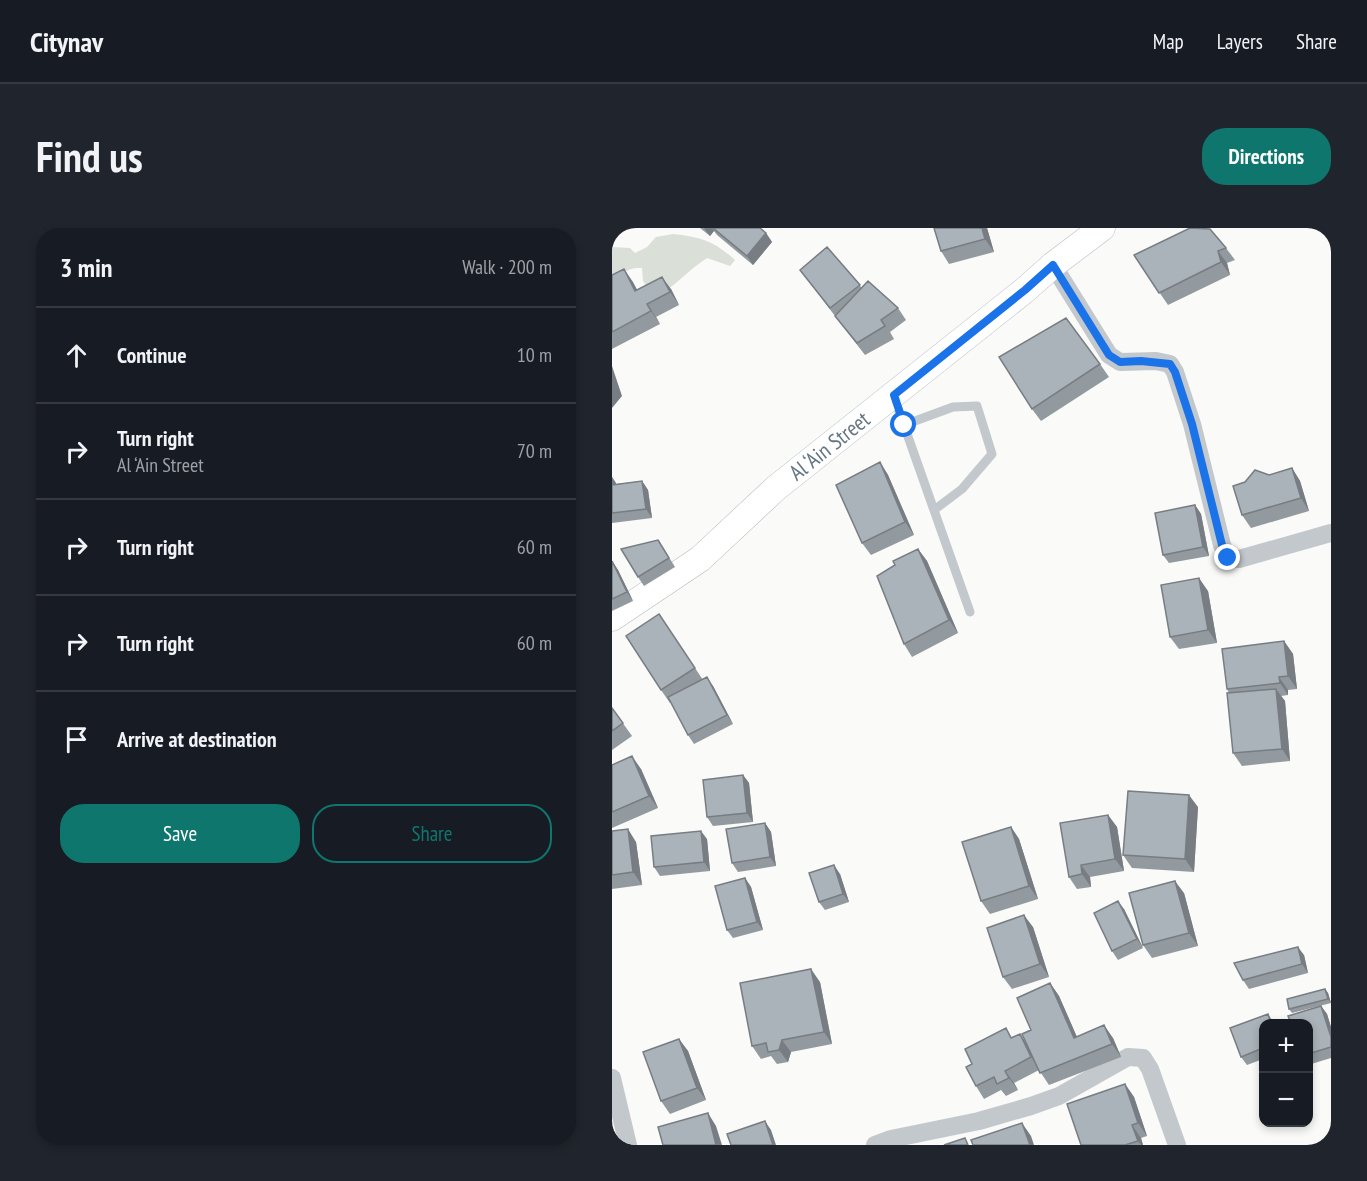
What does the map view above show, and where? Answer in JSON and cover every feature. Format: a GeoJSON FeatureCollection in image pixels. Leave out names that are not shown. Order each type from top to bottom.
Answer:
{"type":"FeatureCollection","features":[{"type":"Feature","properties":{"kind":"street","name":"Al ‘Ain Street"},"geometry":{"type":"LineString","coordinates":[[612,618],[700,559],[776,488],[1102,228]]}},
{"type":"Feature","properties":{"kind":"street"},"geometry":{"type":"LineString","coordinates":[[1053,265],[1109,355],[1120,362],[1148,361],[1170,364],[1175,372],[1192,424],[1222,545],[1228,558],[1239,559],[1331,533]]}},
{"type":"Feature","properties":{"kind":"street"},"geometry":{"type":"LineString","coordinates":[[875,1145],[891,1139],[979,1121],[1031,1106],[1059,1096],[1128,1057],[1143,1058],[1150,1069],[1177,1145]]}},
{"type":"Feature","properties":{"kind":"street"},"geometry":{"type":"LineString","coordinates":[[612,1078],[628,1145]]}},
{"type":"Feature","properties":{"kind":"lane"},"geometry":{"type":"LineString","coordinates":[[894,395],[970,612]]}},
{"type":"Feature","properties":{"kind":"lane"},"geometry":{"type":"LineString","coordinates":[[904,425],[953,407],[977,406],[992,454],[962,489],[934,510]]}},
{"type":"Feature","properties":{"kind":"shaded area"},"geometry":{"type":"Polygon","coordinates":[[[673,234],[707,241],[735,260],[730,266],[707,258],[655,297],[643,281],[642,268],[630,269],[623,274],[612,292],[612,247],[630,248],[635,253],[647,247],[656,237],[673,234]]]}},
{"type":"Feature","properties":{"kind":"building"},"geometry":{"type":"Polygon","coordinates":[[[713,228],[760,228],[766,233],[747,256],[713,228]]]}},
{"type":"Feature","properties":{"kind":"building"},"geometry":{"type":"Polygon","coordinates":[[[934,228],[982,228],[985,239],[941,251],[934,228]]]}},
{"type":"Feature","properties":{"kind":"building"},"geometry":{"type":"Polygon","coordinates":[[[1190,228],[1210,229],[1226,248],[1218,251],[1221,262],[1159,293],[1134,255],[1190,228]]]}},
{"type":"Feature","properties":{"kind":"building"},"geometry":{"type":"Polygon","coordinates":[[[827,247],[860,285],[830,308],[800,270],[827,247]]]}},
{"type":"Feature","properties":{"kind":"building"},"geometry":{"type":"Polygon","coordinates":[[[624,269],[635,291],[662,277],[670,292],[647,304],[651,311],[612,332],[612,275],[624,269]]]}},
{"type":"Feature","properties":{"kind":"building"},"geometry":{"type":"Polygon","coordinates":[[[868,281],[898,308],[881,320],[885,326],[857,343],[835,316],[868,281]]]}},
{"type":"Feature","properties":{"kind":"building"},"geometry":{"type":"Polygon","coordinates":[[[1066,318],[1100,364],[1032,409],[999,357],[1066,318]]]}},
{"type":"Feature","properties":{"kind":"building"},"geometry":{"type":"Polygon","coordinates":[[[880,462],[905,522],[862,543],[836,485],[880,462]]]}},
{"type":"Feature","properties":{"kind":"building"},"geometry":{"type":"Polygon","coordinates":[[[1292,468],[1301,498],[1242,515],[1233,486],[1245,482],[1255,470],[1269,475],[1292,468]]]}},
{"type":"Feature","properties":{"kind":"building"},"geometry":{"type":"Polygon","coordinates":[[[642,481],[646,509],[612,513],[612,485],[642,481]]]}},
{"type":"Feature","properties":{"kind":"building"},"geometry":{"type":"Polygon","coordinates":[[[1195,505],[1203,547],[1163,555],[1155,513],[1195,505]]]}},
{"type":"Feature","properties":{"kind":"building"},"geometry":{"type":"Polygon","coordinates":[[[658,540],[669,558],[638,577],[621,549],[658,540]]]}},
{"type":"Feature","properties":{"kind":"building"},"geometry":{"type":"Polygon","coordinates":[[[918,549],[949,620],[904,644],[877,576],[895,565],[893,561],[918,549]]]}},
{"type":"Feature","properties":{"kind":"building"},"geometry":{"type":"Polygon","coordinates":[[[612,561],[627,592],[612,599],[612,561]]]}},
{"type":"Feature","properties":{"kind":"building"},"geometry":{"type":"Polygon","coordinates":[[[1199,578],[1208,630],[1170,637],[1161,585],[1199,578]]]}},
{"type":"Feature","properties":{"kind":"building"},"geometry":{"type":"Polygon","coordinates":[[[659,614],[695,668],[661,690],[626,636],[659,614]]]}},
{"type":"Feature","properties":{"kind":"building"},"geometry":{"type":"Polygon","coordinates":[[[1284,641],[1288,676],[1279,677],[1280,683],[1227,689],[1222,649],[1284,641]]]}},
{"type":"Feature","properties":{"kind":"building"},"geometry":{"type":"Polygon","coordinates":[[[707,677],[727,715],[688,735],[668,697],[707,677]]]}},
{"type":"Feature","properties":{"kind":"building"},"geometry":{"type":"Polygon","coordinates":[[[1276,689],[1282,749],[1233,753],[1227,693],[1276,689]]]}},
{"type":"Feature","properties":{"kind":"building"},"geometry":{"type":"Polygon","coordinates":[[[612,708],[623,723],[612,731],[612,708]]]}},
{"type":"Feature","properties":{"kind":"building"},"geometry":{"type":"Polygon","coordinates":[[[632,756],[649,796],[612,812],[612,765],[632,756]]]}},
{"type":"Feature","properties":{"kind":"building"},"geometry":{"type":"Polygon","coordinates":[[[743,775],[747,813],[707,817],[703,780],[743,775]]]}},
{"type":"Feature","properties":{"kind":"building"},"geometry":{"type":"Polygon","coordinates":[[[1128,791],[1189,795],[1185,859],[1123,855],[1128,791]]]}},
{"type":"Feature","properties":{"kind":"building"},"geometry":{"type":"Polygon","coordinates":[[[1108,815],[1115,859],[1081,865],[1082,874],[1069,877],[1060,823],[1108,815]]]}},
{"type":"Feature","properties":{"kind":"building"},"geometry":{"type":"Polygon","coordinates":[[[765,823],[770,857],[732,863],[726,829],[765,823]]]}},
{"type":"Feature","properties":{"kind":"building"},"geometry":{"type":"Polygon","coordinates":[[[1011,827],[1029,886],[981,901],[962,842],[1011,827]]]}},
{"type":"Feature","properties":{"kind":"building"},"geometry":{"type":"Polygon","coordinates":[[[628,829],[633,872],[612,875],[612,831],[628,829]]]}},
{"type":"Feature","properties":{"kind":"building"},"geometry":{"type":"Polygon","coordinates":[[[701,831],[704,862],[654,867],[651,836],[701,831]]]}},
{"type":"Feature","properties":{"kind":"building"},"geometry":{"type":"Polygon","coordinates":[[[834,865],[843,894],[819,902],[809,873],[834,865]]]}},
{"type":"Feature","properties":{"kind":"building"},"geometry":{"type":"Polygon","coordinates":[[[745,878],[757,922],[727,930],[715,886],[745,878]]]}},
{"type":"Feature","properties":{"kind":"building"},"geometry":{"type":"Polygon","coordinates":[[[1175,881],[1189,933],[1143,945],[1129,893],[1175,881]]]}},
{"type":"Feature","properties":{"kind":"building"},"geometry":{"type":"Polygon","coordinates":[[[1118,901],[1137,939],[1112,951],[1094,913],[1118,901]]]}},
{"type":"Feature","properties":{"kind":"building"},"geometry":{"type":"Polygon","coordinates":[[[1024,915],[1040,964],[1003,977],[987,928],[1024,915]]]}},
{"type":"Feature","properties":{"kind":"building"},"geometry":{"type":"Polygon","coordinates":[[[1298,947],[1302,964],[1243,980],[1234,963],[1298,947]]]}},
{"type":"Feature","properties":{"kind":"building"},"geometry":{"type":"Polygon","coordinates":[[[811,969],[824,1032],[782,1040],[779,1050],[768,1052],[766,1043],[752,1046],[740,983],[811,969]]]}},
{"type":"Feature","properties":{"kind":"building"},"geometry":{"type":"Polygon","coordinates":[[[1050,983],[1074,1038],[1104,1025],[1112,1044],[1040,1073],[1022,1034],[1031,1030],[1017,998],[1050,983]]]}},
{"type":"Feature","properties":{"kind":"building"},"geometry":{"type":"Polygon","coordinates":[[[1325,989],[1328,999],[1289,1009],[1287,999],[1325,989]]]}},
{"type":"Feature","properties":{"kind":"building"},"geometry":{"type":"Polygon","coordinates":[[[1321,1006],[1331,1037],[1331,1047],[1313,1052],[1313,1019],[1289,1019],[1288,1016],[1321,1006]]]}},
{"type":"Feature","properties":{"kind":"building"},"geometry":{"type":"Polygon","coordinates":[[[1268,1014],[1270,1019],[1259,1019],[1259,1050],[1241,1057],[1230,1028],[1268,1014]]]}},
{"type":"Feature","properties":{"kind":"building"},"geometry":{"type":"Polygon","coordinates":[[[1006,1028],[1011,1038],[1020,1034],[1031,1057],[1005,1071],[1009,1078],[997,1084],[994,1077],[976,1086],[966,1067],[972,1064],[965,1049],[1006,1028]]]}},
{"type":"Feature","properties":{"kind":"building"},"geometry":{"type":"Polygon","coordinates":[[[679,1039],[697,1088],[661,1101],[643,1052],[679,1039]]]}},
{"type":"Feature","properties":{"kind":"building"},"geometry":{"type":"Polygon","coordinates":[[[1125,1084],[1138,1123],[1132,1125],[1138,1141],[1125,1145],[1081,1145],[1067,1104],[1125,1084]]]}},
{"type":"Feature","properties":{"kind":"building"},"geometry":{"type":"Polygon","coordinates":[[[708,1113],[716,1145],[663,1145],[658,1127],[708,1113]]]}},
{"type":"Feature","properties":{"kind":"building"},"geometry":{"type":"Polygon","coordinates":[[[765,1121],[773,1145],[731,1145],[727,1134],[765,1121]]]}},
{"type":"Feature","properties":{"kind":"building"},"geometry":{"type":"Polygon","coordinates":[[[1022,1123],[1030,1145],[973,1145],[971,1140],[1022,1123]]]}},
{"type":"Feature","properties":{"kind":"building"},"geometry":{"type":"Polygon","coordinates":[[[965,1138],[968,1145],[944,1145],[965,1138]]]}},
{"type":"Feature","properties":{"kind":"route"},"geometry":{"type":"LineString","coordinates":[[904,425],[894,395],[1053,265],[1109,355],[1120,362],[1156,361],[1170,364],[1175,372],[1192,424],[1222,545],[1228,558]]}}]}
